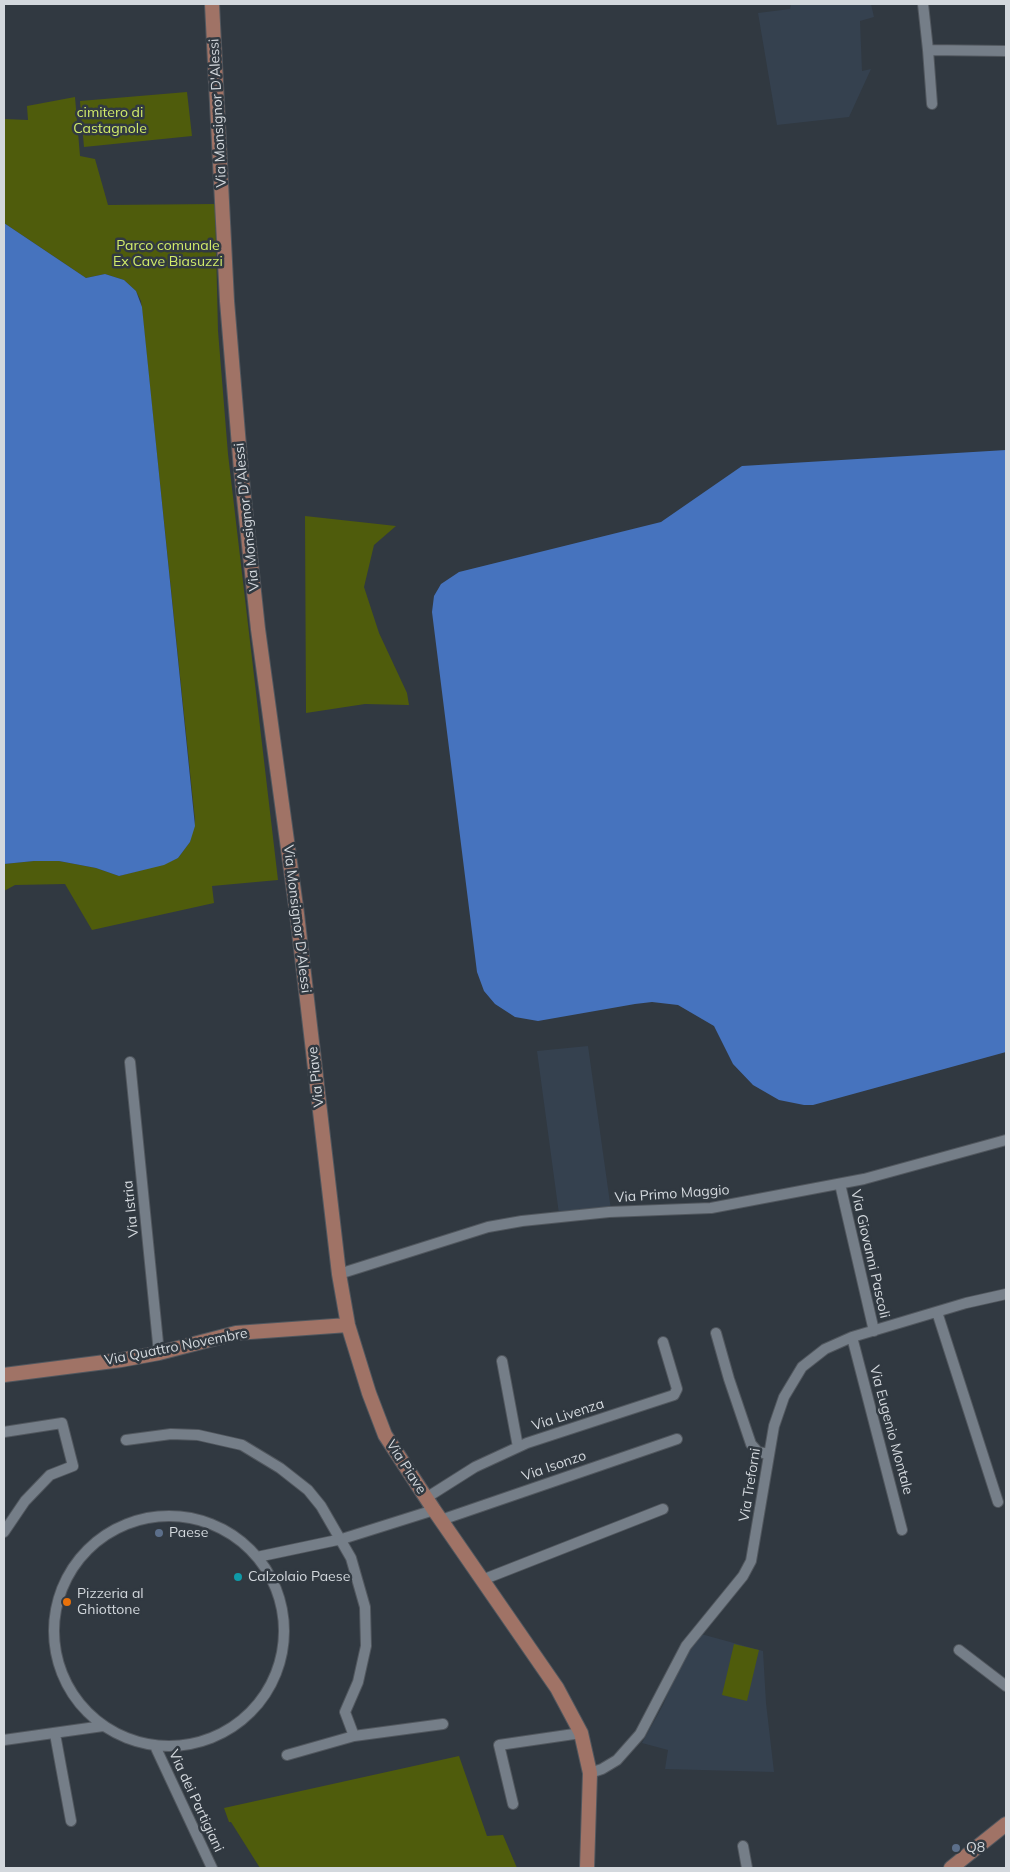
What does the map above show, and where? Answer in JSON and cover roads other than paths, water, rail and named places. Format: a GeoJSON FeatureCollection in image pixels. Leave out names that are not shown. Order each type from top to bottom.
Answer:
{"type":"FeatureCollection","features":[{"type":"Feature","properties":{"kind":"main road","name":"Via Monsignor D'Alessi"},"geometry":{"type":"LineString","coordinates":[[212,4],[226,291],[241,470],[258,629],[311,1027]]}},
{"type":"Feature","properties":{"kind":"main road","name":"Via Piave"},"geometry":{"type":"LineString","coordinates":[[311,1027],[339,1274],[348,1324],[369,1393],[386,1435],[426,1498],[557,1688],[581,1733],[590,1773],[587,1868]]}},
{"type":"Feature","properties":{"kind":"main road","name":"Via Quattro Novembre"},"geometry":{"type":"LineString","coordinates":[[4,1375],[159,1353],[236,1332],[348,1324]]}},
{"type":"Feature","properties":{"kind":"main road"},"geometry":{"type":"LineString","coordinates":[[951,1868],[1006,1824]]}},
{"type":"Feature","properties":{"kind":"street"},"geometry":{"type":"LineString","coordinates":[[923,4],[932,104]]}},
{"type":"Feature","properties":{"kind":"street"},"geometry":{"type":"LineString","coordinates":[[928,50],[1006,51]]}},
{"type":"Feature","properties":{"kind":"street","name":"Via Istria"},"geometry":{"type":"LineString","coordinates":[[130,1062],[159,1353]]}},
{"type":"Feature","properties":{"kind":"street","name":"Via Primo Maggio"},"geometry":{"type":"LineString","coordinates":[[339,1274],[488,1227],[609,1212],[711,1208],[840,1184],[1006,1140]]}},
{"type":"Feature","properties":{"kind":"street","name":"Via Giovanni Pascoli"},"geometry":{"type":"LineString","coordinates":[[840,1184],[874,1331]]}},
{"type":"Feature","properties":{"kind":"street","name":"Via Treforni"},"geometry":{"type":"LineString","coordinates":[[590,1773],[602,1769],[617,1760],[640,1734],[686,1646],[743,1576],[751,1561],[778,1412],[792,1381],[815,1355],[852,1337],[1006,1294]]}},
{"type":"Feature","properties":{"kind":"street"},"geometry":{"type":"LineString","coordinates":[[936,1312],[998,1502]]}},
{"type":"Feature","properties":{"kind":"street"},"geometry":{"type":"LineString","coordinates":[[716,1333],[751,1444],[758,1452],[769,1454]]}},
{"type":"Feature","properties":{"kind":"street","name":"Via Eugenio Montale"},"geometry":{"type":"LineString","coordinates":[[852,1337],[902,1530]]}},
{"type":"Feature","properties":{"kind":"street","name":"Via Livenza"},"geometry":{"type":"LineString","coordinates":[[426,1498],[475,1467],[518,1447],[674,1396],[677,1389],[664,1342]]}},
{"type":"Feature","properties":{"kind":"street"},"geometry":{"type":"LineString","coordinates":[[502,1361],[518,1447]]}},
{"type":"Feature","properties":{"kind":"street"},"geometry":{"type":"LineString","coordinates":[[4,1432],[62,1423],[73,1466],[50,1475],[25,1500],[4,1532]]}},
{"type":"Feature","properties":{"kind":"street"},"geometry":{"type":"LineString","coordinates":[[126,1440],[171,1434],[198,1435],[242,1445],[280,1468],[308,1490],[342,1539],[351,1558],[365,1607],[366,1646],[358,1682],[345,1712],[354,1736]]}},
{"type":"Feature","properties":{"kind":"street","name":"Via Isonzo"},"geometry":{"type":"LineString","coordinates":[[257,1556],[342,1539],[438,1515],[677,1439]]}},
{"type":"Feature","properties":{"kind":"street"},"geometry":{"type":"LineString","coordinates":[[482,1580],[663,1509]]}},
{"type":"Feature","properties":{"kind":"street"},"geometry":{"type":"LineString","coordinates":[[166,1516],[200,1520],[225,1530],[257,1556],[271,1577],[277,1593],[284,1625],[282,1650],[276,1674],[268,1689],[247,1715],[227,1730],[205,1741],[180,1746],[155,1746],[137,1742],[103,1726],[87,1713],[67,1685],[57,1660],[54,1619],[58,1598],[66,1579],[82,1556],[107,1534],[126,1524],[145,1518],[166,1516]]}},
{"type":"Feature","properties":{"kind":"street"},"geometry":{"type":"LineString","coordinates":[[960,1650],[1006,1686]]}},
{"type":"Feature","properties":{"kind":"street"},"geometry":{"type":"LineString","coordinates":[[288,1755],[354,1736],[443,1724]]}},
{"type":"Feature","properties":{"kind":"street"},"geometry":{"type":"LineString","coordinates":[[5,1737],[55,1734],[103,1726]]}},
{"type":"Feature","properties":{"kind":"street"},"geometry":{"type":"LineString","coordinates":[[513,1804],[499,1745],[581,1733]]}},
{"type":"Feature","properties":{"kind":"street"},"geometry":{"type":"LineString","coordinates":[[55,1734],[71,1821]]}},
{"type":"Feature","properties":{"kind":"street","name":"Via dei Partigiani"},"geometry":{"type":"LineString","coordinates":[[155,1746],[212,1868]]}},
{"type":"Feature","properties":{"kind":"street"},"geometry":{"type":"LineString","coordinates":[[743,1846],[747,1868]]}},
{"type":"Feature","properties":{"kind":"water"},"geometry":{"type":"Polygon","coordinates":[[[4,223],[86,278],[105,274],[124,280],[136,291],[142,307],[195,826],[190,842],[178,858],[164,865],[119,876],[96,868],[59,861],[4,864],[4,223]]]}},
{"type":"Feature","properties":{"kind":"water"},"geometry":{"type":"Polygon","coordinates":[[[1006,450],[1006,1052],[813,1105],[804,1105],[779,1100],[753,1085],[733,1064],[714,1026],[678,1005],[652,1002],[538,1021],[515,1017],[495,1004],[484,991],[477,972],[432,612],[434,596],[441,584],[459,572],[661,522],[742,466],[1006,450]]]}},
{"type":"Feature","properties":{"kind":"place","name":"Paese"},"geometry":{"type":"Point","coordinates":[159,1533]}},
{"type":"Feature","properties":{"kind":"place","name":"Calzolaio Paese"},"geometry":{"type":"Point","coordinates":[238,1577]}},
{"type":"Feature","properties":{"kind":"place","name":"Pizzeria al Ghiottone"},"geometry":{"type":"Point","coordinates":[67,1602]}},
{"type":"Feature","properties":{"kind":"place","name":"Q8"},"geometry":{"type":"Point","coordinates":[956,1848]}},
{"type":"Feature","properties":{"kind":"park label","name":"cimitero di Castagnole"},"geometry":{"type":"Point","coordinates":[110,122]}},
{"type":"Feature","properties":{"kind":"park label","name":"Parco comunale Ex Cave Biasuzzi"},"geometry":{"type":"Point","coordinates":[168,254]}}]}
